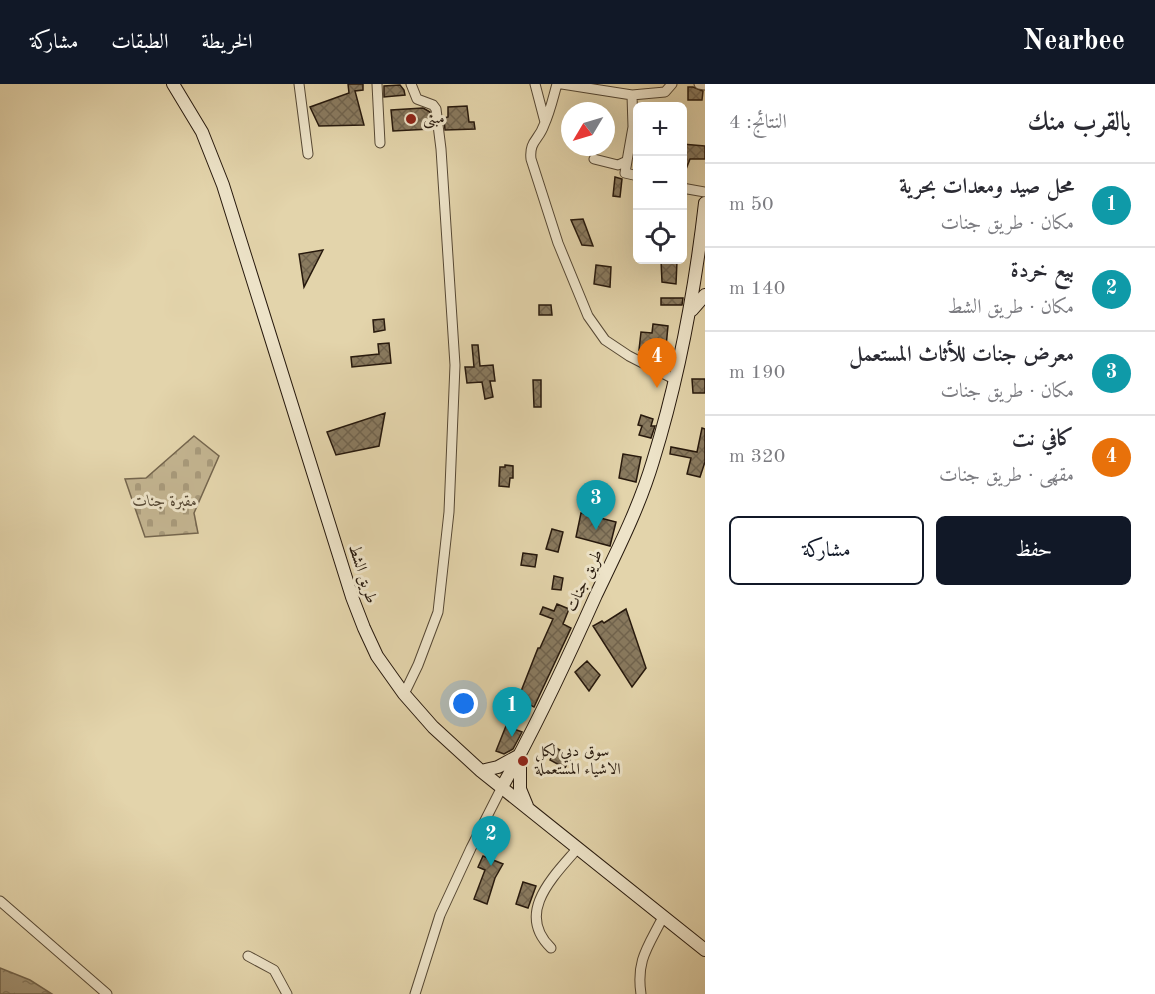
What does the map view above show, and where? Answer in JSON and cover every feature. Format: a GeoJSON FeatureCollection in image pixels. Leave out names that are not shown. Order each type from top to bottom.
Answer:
{"type":"FeatureCollection","features":[{"type":"Feature","properties":{"kind":"main road","name":"طريق الشط"},"geometry":{"type":"LineString","coordinates":[[174,84],[202,132],[223,185],[352,597],[377,656],[404,694],[440,734],[481,771],[705,950]]}},
{"type":"Feature","properties":{"kind":"main road","name":"طريق جنات"},"geometry":{"type":"LineString","coordinates":[[502,787],[521,755],[629,525],[653,462],[689,313],[700,281],[705,203]]}},
{"type":"Feature","properties":{"kind":"main road"},"geometry":{"type":"LineString","coordinates":[[689,313],[705,295]]}},
{"type":"Feature","properties":{"kind":"main road"},"geometry":{"type":"LineString","coordinates":[[481,771],[498,767],[521,755]]}},
{"type":"Feature","properties":{"kind":"main road"},"geometry":{"type":"LineString","coordinates":[[521,755],[519,778],[527,806]]}},
{"type":"Feature","properties":{"kind":"street"},"geometry":{"type":"LineString","coordinates":[[298,84],[308,154]]}},
{"type":"Feature","properties":{"kind":"street"},"geometry":{"type":"LineString","coordinates":[[377,84],[380,143]]}},
{"type":"Feature","properties":{"kind":"street"},"geometry":{"type":"LineString","coordinates":[[404,694],[418,665],[438,612],[449,513],[455,365],[441,149],[436,109],[433,105],[417,99],[411,84]]}},
{"type":"Feature","properties":{"kind":"street"},"geometry":{"type":"LineString","coordinates":[[535,84],[546,122]]}},
{"type":"Feature","properties":{"kind":"street"},"geometry":{"type":"LineString","coordinates":[[557,84],[546,122],[533,141],[530,151],[558,243],[588,316],[604,340],[629,356],[674,379]]}},
{"type":"Feature","properties":{"kind":"street"},"geometry":{"type":"LineString","coordinates":[[562,84],[637,95],[664,92],[672,84]]}},
{"type":"Feature","properties":{"kind":"street"},"geometry":{"type":"LineString","coordinates":[[633,175],[625,173],[637,95],[645,84]]}},
{"type":"Feature","properties":{"kind":"street"},"geometry":{"type":"LineString","coordinates":[[699,84],[705,85]]}},
{"type":"Feature","properties":{"kind":"street"},"geometry":{"type":"LineString","coordinates":[[594,159],[618,165],[627,161]]}},
{"type":"Feature","properties":{"kind":"street"},"geometry":{"type":"LineString","coordinates":[[687,189],[705,192]]}},
{"type":"Feature","properties":{"kind":"street"},"geometry":{"type":"LineString","coordinates":[[416,994],[440,915],[502,787]]}},
{"type":"Feature","properties":{"kind":"street"},"geometry":{"type":"LineString","coordinates":[[551,948],[538,930],[537,907],[551,879],[577,849]]}},
{"type":"Feature","properties":{"kind":"street"},"geometry":{"type":"LineString","coordinates":[[0,901],[107,994]]}},
{"type":"Feature","properties":{"kind":"street"},"geometry":{"type":"LineString","coordinates":[[640,994],[638,976],[640,962],[663,917]]}},
{"type":"Feature","properties":{"kind":"street"},"geometry":{"type":"LineString","coordinates":[[248,956],[274,970],[287,994]]}},
{"type":"Feature","properties":{"kind":"green space","name":"مقبرة جنات"},"geometry":{"type":"Polygon","coordinates":[[[194,436],[219,456],[194,513],[198,533],[145,537],[125,479],[146,478],[194,436]]]}},
{"type":"Feature","properties":{"kind":"water"},"geometry":{"type":"Polygon","coordinates":[[[0,968],[30,980],[52,994],[0,994],[0,968]]]}},
{"type":"Feature","properties":{"kind":"building"},"geometry":{"type":"Polygon","coordinates":[[[348,84],[363,84],[363,90],[355,91],[364,125],[319,126],[310,107],[349,93],[348,84]]]}},
{"type":"Feature","properties":{"kind":"building","name":"مبنى"},"geometry":{"type":"Polygon","coordinates":[[[400,85],[405,95],[384,97],[384,86],[400,85]]]}},
{"type":"Feature","properties":{"kind":"building"},"geometry":{"type":"Polygon","coordinates":[[[688,87],[703,91],[702,100],[688,100],[688,87]]]}},
{"type":"Feature","properties":{"kind":"building","name":"مبنى"},"geometry":{"type":"Polygon","coordinates":[[[467,106],[469,122],[474,122],[475,129],[445,130],[444,118],[448,117],[448,107],[467,106]]]}},
{"type":"Feature","properties":{"kind":"building","name":"مبنى"},"geometry":{"type":"Polygon","coordinates":[[[423,108],[430,112],[430,129],[393,131],[391,110],[423,108]]]}},
{"type":"Feature","properties":{"kind":"building"},"geometry":{"type":"Polygon","coordinates":[[[687,144],[705,146],[705,159],[690,159],[687,167],[687,144]]]}},
{"type":"Feature","properties":{"kind":"building"},"geometry":{"type":"Polygon","coordinates":[[[615,177],[622,179],[620,197],[613,196],[615,177]]]}},
{"type":"Feature","properties":{"kind":"building"},"geometry":{"type":"Polygon","coordinates":[[[583,219],[593,246],[582,245],[571,220],[583,219]]]}},
{"type":"Feature","properties":{"kind":"building"},"geometry":{"type":"Polygon","coordinates":[[[323,250],[304,287],[299,254],[323,250]]]}},
{"type":"Feature","properties":{"kind":"building"},"geometry":{"type":"Polygon","coordinates":[[[661,264],[677,264],[676,284],[662,282],[661,264]]]}},
{"type":"Feature","properties":{"kind":"building"},"geometry":{"type":"Polygon","coordinates":[[[596,265],[611,267],[610,287],[594,284],[596,265]]]}},
{"type":"Feature","properties":{"kind":"building"},"geometry":{"type":"Polygon","coordinates":[[[661,298],[683,298],[682,305],[661,305],[661,298]]]}},
{"type":"Feature","properties":{"kind":"building"},"geometry":{"type":"Polygon","coordinates":[[[539,305],[551,305],[552,315],[539,315],[539,305]]]}},
{"type":"Feature","properties":{"kind":"building"},"geometry":{"type":"Polygon","coordinates":[[[384,319],[385,330],[374,332],[373,320],[384,319]]]}},
{"type":"Feature","properties":{"kind":"building"},"geometry":{"type":"Polygon","coordinates":[[[653,324],[668,326],[665,357],[660,356],[660,362],[650,359],[651,351],[639,350],[641,332],[652,333],[653,324]]]}},
{"type":"Feature","properties":{"kind":"building"},"geometry":{"type":"Polygon","coordinates":[[[389,343],[391,363],[352,367],[351,357],[379,354],[378,344],[389,343]]]}},
{"type":"Feature","properties":{"kind":"building"},"geometry":{"type":"Polygon","coordinates":[[[472,345],[478,345],[480,366],[493,365],[495,381],[490,381],[493,397],[485,399],[482,382],[467,383],[465,367],[474,367],[472,345]]]}},
{"type":"Feature","properties":{"kind":"building"},"geometry":{"type":"Polygon","coordinates":[[[692,379],[705,379],[705,393],[693,393],[692,379]]]}},
{"type":"Feature","properties":{"kind":"building"},"geometry":{"type":"Polygon","coordinates":[[[533,380],[541,380],[541,407],[534,407],[533,380]]]}},
{"type":"Feature","properties":{"kind":"building"},"geometry":{"type":"Polygon","coordinates":[[[385,413],[379,446],[336,455],[327,432],[385,413]]]}},
{"type":"Feature","properties":{"kind":"building"},"geometry":{"type":"Polygon","coordinates":[[[641,415],[653,419],[651,426],[655,426],[651,438],[639,435],[642,426],[638,425],[641,415]]]}},
{"type":"Feature","properties":{"kind":"building"},"geometry":{"type":"Polygon","coordinates":[[[702,428],[705,429],[705,462],[700,477],[687,474],[691,458],[670,454],[671,447],[697,452],[702,428]]]}},
{"type":"Feature","properties":{"kind":"building"},"geometry":{"type":"Polygon","coordinates":[[[623,454],[641,457],[636,482],[619,478],[623,454]]]}},
{"type":"Feature","properties":{"kind":"building"},"geometry":{"type":"Polygon","coordinates":[[[505,465],[513,466],[513,478],[510,478],[509,487],[499,486],[500,467],[505,467],[505,465]]]}},
{"type":"Feature","properties":{"kind":"building"},"geometry":{"type":"Polygon","coordinates":[[[581,513],[616,522],[610,546],[576,537],[581,513]]]}},
{"type":"Feature","properties":{"kind":"building"},"geometry":{"type":"Polygon","coordinates":[[[552,529],[563,532],[558,552],[546,549],[552,529]]]}},
{"type":"Feature","properties":{"kind":"building"},"geometry":{"type":"Polygon","coordinates":[[[523,553],[537,555],[535,567],[521,565],[523,553]]]}},
{"type":"Feature","properties":{"kind":"building"},"geometry":{"type":"Polygon","coordinates":[[[554,576],[563,578],[561,590],[552,589],[554,576]]]}},
{"type":"Feature","properties":{"kind":"building"},"geometry":{"type":"Polygon","coordinates":[[[557,604],[569,609],[563,624],[571,628],[534,707],[518,699],[538,648],[553,619],[540,614],[543,607],[554,611],[557,604]]]}},
{"type":"Feature","properties":{"kind":"building"},"geometry":{"type":"Polygon","coordinates":[[[626,609],[646,668],[632,687],[593,626],[602,621],[604,623],[626,609]]]}},
{"type":"Feature","properties":{"kind":"building"},"geometry":{"type":"Polygon","coordinates":[[[587,661],[600,675],[589,691],[575,672],[587,661]]]}},
{"type":"Feature","properties":{"kind":"building"},"geometry":{"type":"Polygon","coordinates":[[[506,726],[522,732],[513,749],[504,754],[496,751],[506,726]]]}},
{"type":"Feature","properties":{"kind":"building"},"geometry":{"type":"Polygon","coordinates":[[[556,748],[571,756],[565,768],[550,760],[556,748]]]}},
{"type":"Feature","properties":{"kind":"building"},"geometry":{"type":"Polygon","coordinates":[[[483,856],[503,864],[495,878],[487,904],[474,899],[485,870],[478,867],[483,856]]]}},
{"type":"Feature","properties":{"kind":"building"},"geometry":{"type":"Polygon","coordinates":[[[523,882],[536,886],[528,908],[516,904],[523,882]]]}},
{"type":"Feature","properties":{"kind":"place","name":"مبنى"},"geometry":{"type":"Point","coordinates":[411,119]}},
{"type":"Feature","properties":{"kind":"place","name":"كافي نت"},"geometry":{"type":"Point","coordinates":[657,388]}},
{"type":"Feature","properties":{"kind":"place","name":"معرض جنات للأثاث المستعمل"},"geometry":{"type":"Point","coordinates":[596,530]}},
{"type":"Feature","properties":{"kind":"place","name":"محل صيد ومعدات بحرية"},"geometry":{"type":"Point","coordinates":[512,737]}},
{"type":"Feature","properties":{"kind":"place","name":"سوق دبي لكل الاشياء المستعملة"},"geometry":{"type":"Point","coordinates":[523,761]}},
{"type":"Feature","properties":{"kind":"place","name":"بيع خردة"},"geometry":{"type":"Point","coordinates":[491,866]}}]}
